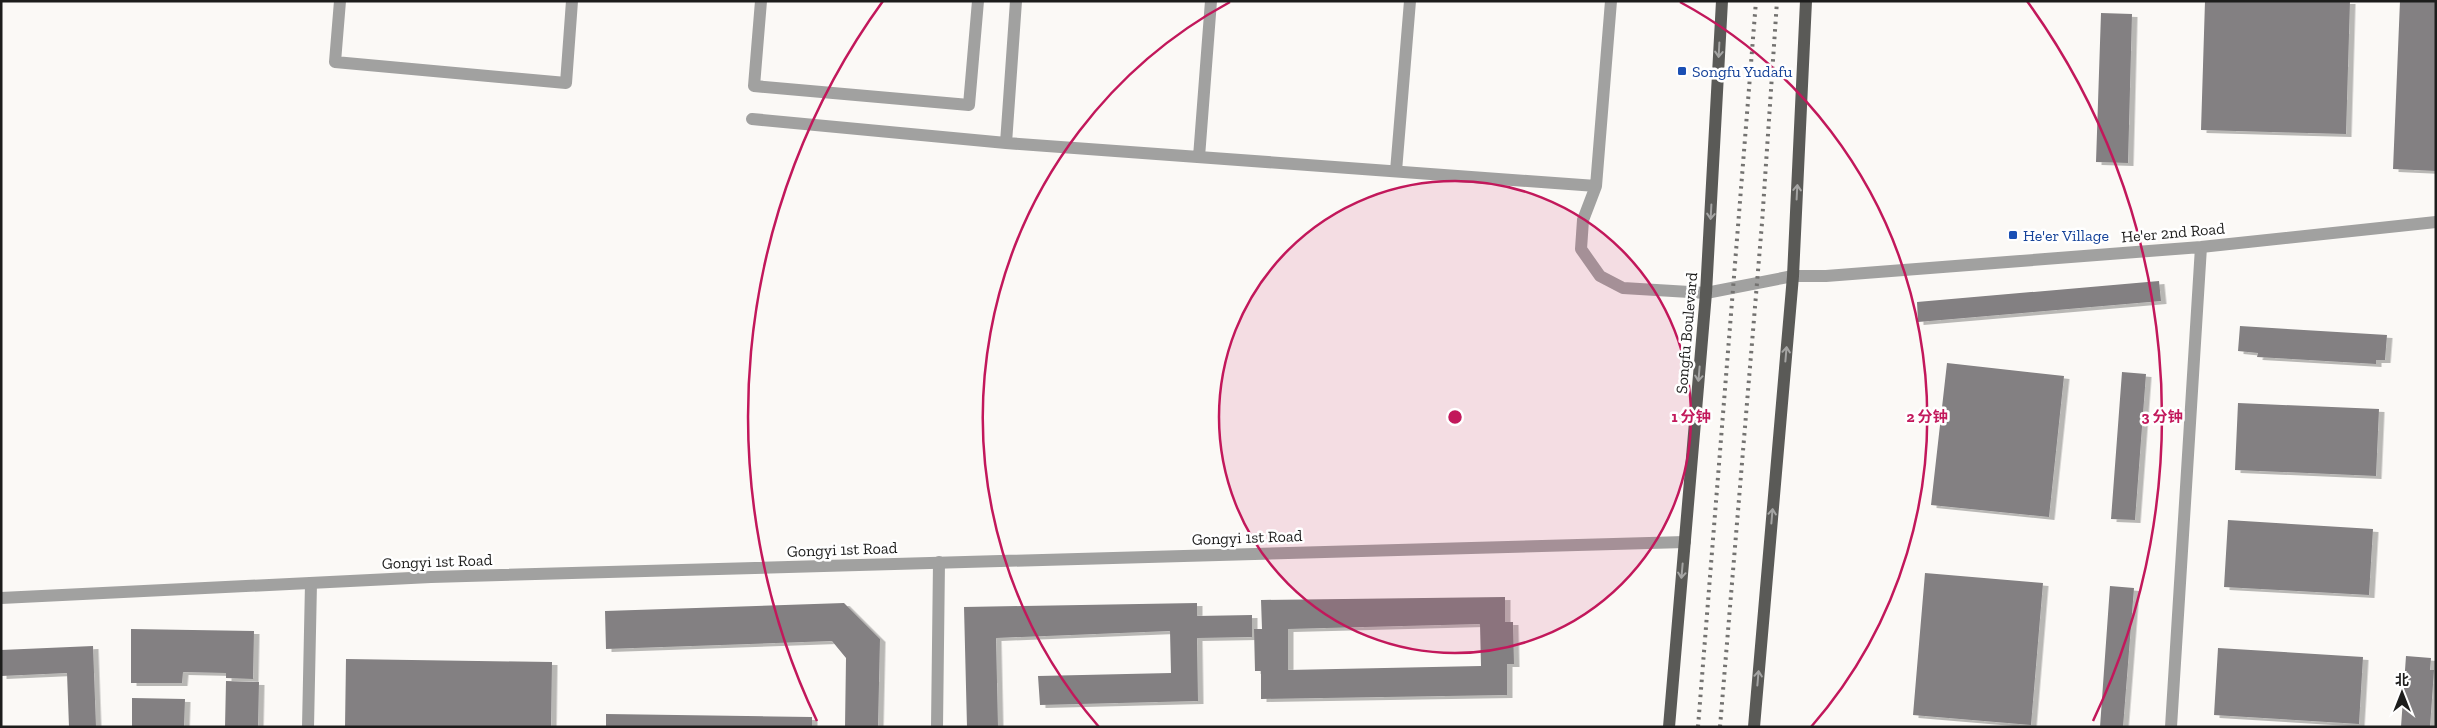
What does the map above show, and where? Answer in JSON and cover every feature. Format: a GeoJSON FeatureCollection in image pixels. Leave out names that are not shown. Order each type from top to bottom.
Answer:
{"type":"FeatureCollection","features":[{"type":"Feature","properties":{"kind":"main road","name":"Songfu Boulevard"},"geometry":{"type":"LineString","coordinates":[[1669,727],[1706,292],[1722,1]]}},
{"type":"Feature","properties":{"kind":"main road"},"geometry":{"type":"LineString","coordinates":[[1754,727],[1793,276],[1806,1]]}},
{"type":"Feature","properties":{"kind":"street"},"geometry":{"type":"LineString","coordinates":[[340,1],[335,62],[566,83],[572,1]]}},
{"type":"Feature","properties":{"kind":"street"},"geometry":{"type":"LineString","coordinates":[[761,1],[754,86],[969,105],[978,1]]}},
{"type":"Feature","properties":{"kind":"street"},"geometry":{"type":"LineString","coordinates":[[1006,143],[1016,1]]}},
{"type":"Feature","properties":{"kind":"street"},"geometry":{"type":"LineString","coordinates":[[1199,157],[1212,1]]}},
{"type":"Feature","properties":{"kind":"street"},"geometry":{"type":"LineString","coordinates":[[1396,171],[1410,1]]}},
{"type":"Feature","properties":{"kind":"street","name":"He'er 2nd Road"},"geometry":{"type":"LineString","coordinates":[[1611,1],[1596,186],[1582,220],[1581,249],[1600,276],[1623,288],[1706,292],[1793,276],[1834,275],[2201,247],[2436,222]]}},
{"type":"Feature","properties":{"kind":"street"},"geometry":{"type":"LineString","coordinates":[[752,118],[1006,143],[1596,186]]}},
{"type":"Feature","properties":{"kind":"street"},"geometry":{"type":"LineString","coordinates":[[2170,727],[2201,247]]}},
{"type":"Feature","properties":{"kind":"street","name":"Gongyi 1st Road"},"geometry":{"type":"LineString","coordinates":[[1,598],[431,577],[1685,542]]}},
{"type":"Feature","properties":{"kind":"street"},"geometry":{"type":"LineString","coordinates":[[937,727],[939,562]]}},
{"type":"Feature","properties":{"kind":"street"},"geometry":{"type":"LineString","coordinates":[[308,727],[311,583]]}},
{"type":"Feature","properties":{"kind":"building"},"geometry":{"type":"Polygon","coordinates":[[[2205,1],[2350,1],[2346,134],[2201,130],[2205,1]]]}},
{"type":"Feature","properties":{"kind":"building"},"geometry":{"type":"Polygon","coordinates":[[[2400,1],[2436,1],[2436,171],[2393,169],[2400,1]]]}},
{"type":"Feature","properties":{"kind":"building"},"geometry":{"type":"Polygon","coordinates":[[[2101,13],[2132,14],[2128,163],[2096,162],[2101,13]]]}},
{"type":"Feature","properties":{"kind":"building"},"geometry":{"type":"Polygon","coordinates":[[[2159,281],[2161,301],[1918,322],[1917,302],[2159,281]]]}},
{"type":"Feature","properties":{"kind":"building"},"geometry":{"type":"Polygon","coordinates":[[[2240,326],[2387,335],[2385,360],[2376,360],[2376,364],[2257,357],[2258,353],[2238,351],[2240,326]]]}},
{"type":"Feature","properties":{"kind":"building"},"geometry":{"type":"Polygon","coordinates":[[[1947,363],[2064,376],[2049,517],[1931,505],[1947,363]]]}},
{"type":"Feature","properties":{"kind":"building"},"geometry":{"type":"Polygon","coordinates":[[[2122,372],[2146,374],[2135,520],[2111,519],[2122,372]]]}},
{"type":"Feature","properties":{"kind":"building"},"geometry":{"type":"Polygon","coordinates":[[[2238,403],[2379,409],[2376,476],[2235,470],[2238,403]]]}},
{"type":"Feature","properties":{"kind":"building"},"geometry":{"type":"Polygon","coordinates":[[[2228,520],[2373,529],[2369,595],[2224,587],[2228,520]]]}},
{"type":"Feature","properties":{"kind":"building"},"geometry":{"type":"Polygon","coordinates":[[[1925,573],[2043,583],[2031,725],[1913,715],[1925,573]]]}},
{"type":"Feature","properties":{"kind":"building"},"geometry":{"type":"Polygon","coordinates":[[[2110,586],[2134,588],[2123,727],[2100,727],[2110,586]]]}},
{"type":"Feature","properties":{"kind":"building"},"geometry":{"type":"Polygon","coordinates":[[[1505,597],[1505,622],[1513,622],[1514,664],[1507,664],[1507,695],[1261,699],[1261,671],[1255,671],[1254,629],[1262,629],[1261,600],[1505,597]],[[1480,624],[1288,629],[1288,670],[1481,666],[1480,624]]]}},
{"type":"Feature","properties":{"kind":"building"},"geometry":{"type":"Polygon","coordinates":[[[844,603],[880,639],[878,727],[845,727],[846,658],[832,641],[606,649],[605,611],[844,603]]]}},
{"type":"Feature","properties":{"kind":"building"},"geometry":{"type":"Polygon","coordinates":[[[1197,603],[1197,616],[1252,615],[1252,637],[1197,638],[1198,701],[1040,705],[1038,676],[1171,673],[1170,631],[996,638],[998,727],[967,727],[964,607],[1197,603]]]}},
{"type":"Feature","properties":{"kind":"building"},"geometry":{"type":"Polygon","coordinates":[[[131,629],[254,631],[253,679],[226,678],[226,673],[183,672],[182,683],[131,683],[131,629]]]}},
{"type":"Feature","properties":{"kind":"building"},"geometry":{"type":"Polygon","coordinates":[[[93,646],[96,727],[69,727],[67,673],[1,676],[1,650],[93,646]]]}},
{"type":"Feature","properties":{"kind":"building"},"geometry":{"type":"Polygon","coordinates":[[[2218,648],[2363,657],[2359,724],[2214,715],[2218,648]]]}},
{"type":"Feature","properties":{"kind":"building"},"geometry":{"type":"Polygon","coordinates":[[[2406,656],[2431,658],[2430,670],[2434,670],[2430,727],[2401,727],[2406,656]]]}},
{"type":"Feature","properties":{"kind":"building"},"geometry":{"type":"Polygon","coordinates":[[[346,659],[552,662],[551,727],[345,727],[346,659]]]}},
{"type":"Feature","properties":{"kind":"building"},"geometry":{"type":"Polygon","coordinates":[[[226,681],[259,682],[258,727],[225,727],[226,681]]]}},
{"type":"Feature","properties":{"kind":"building"},"geometry":{"type":"Polygon","coordinates":[[[132,698],[185,699],[184,727],[132,727],[132,698]]]}},
{"type":"Feature","properties":{"kind":"building"},"geometry":{"type":"Polygon","coordinates":[[[606,714],[812,717],[812,727],[606,727],[606,714]]]}},
{"type":"Feature","properties":{"kind":"railway"},"geometry":{"type":"LineString","coordinates":[[1698,727],[1756,1]]}},
{"type":"Feature","properties":{"kind":"railway"},"geometry":{"type":"LineString","coordinates":[[1720,727],[1762,223],[1777,1]]}},
{"type":"Feature","properties":{"kind":"place","name":"Songfu Yudafu"},"geometry":{"type":"Point","coordinates":[1682,71]}},
{"type":"Feature","properties":{"kind":"place","name":"He'er Village"},"geometry":{"type":"Point","coordinates":[2013,235]}}]}
